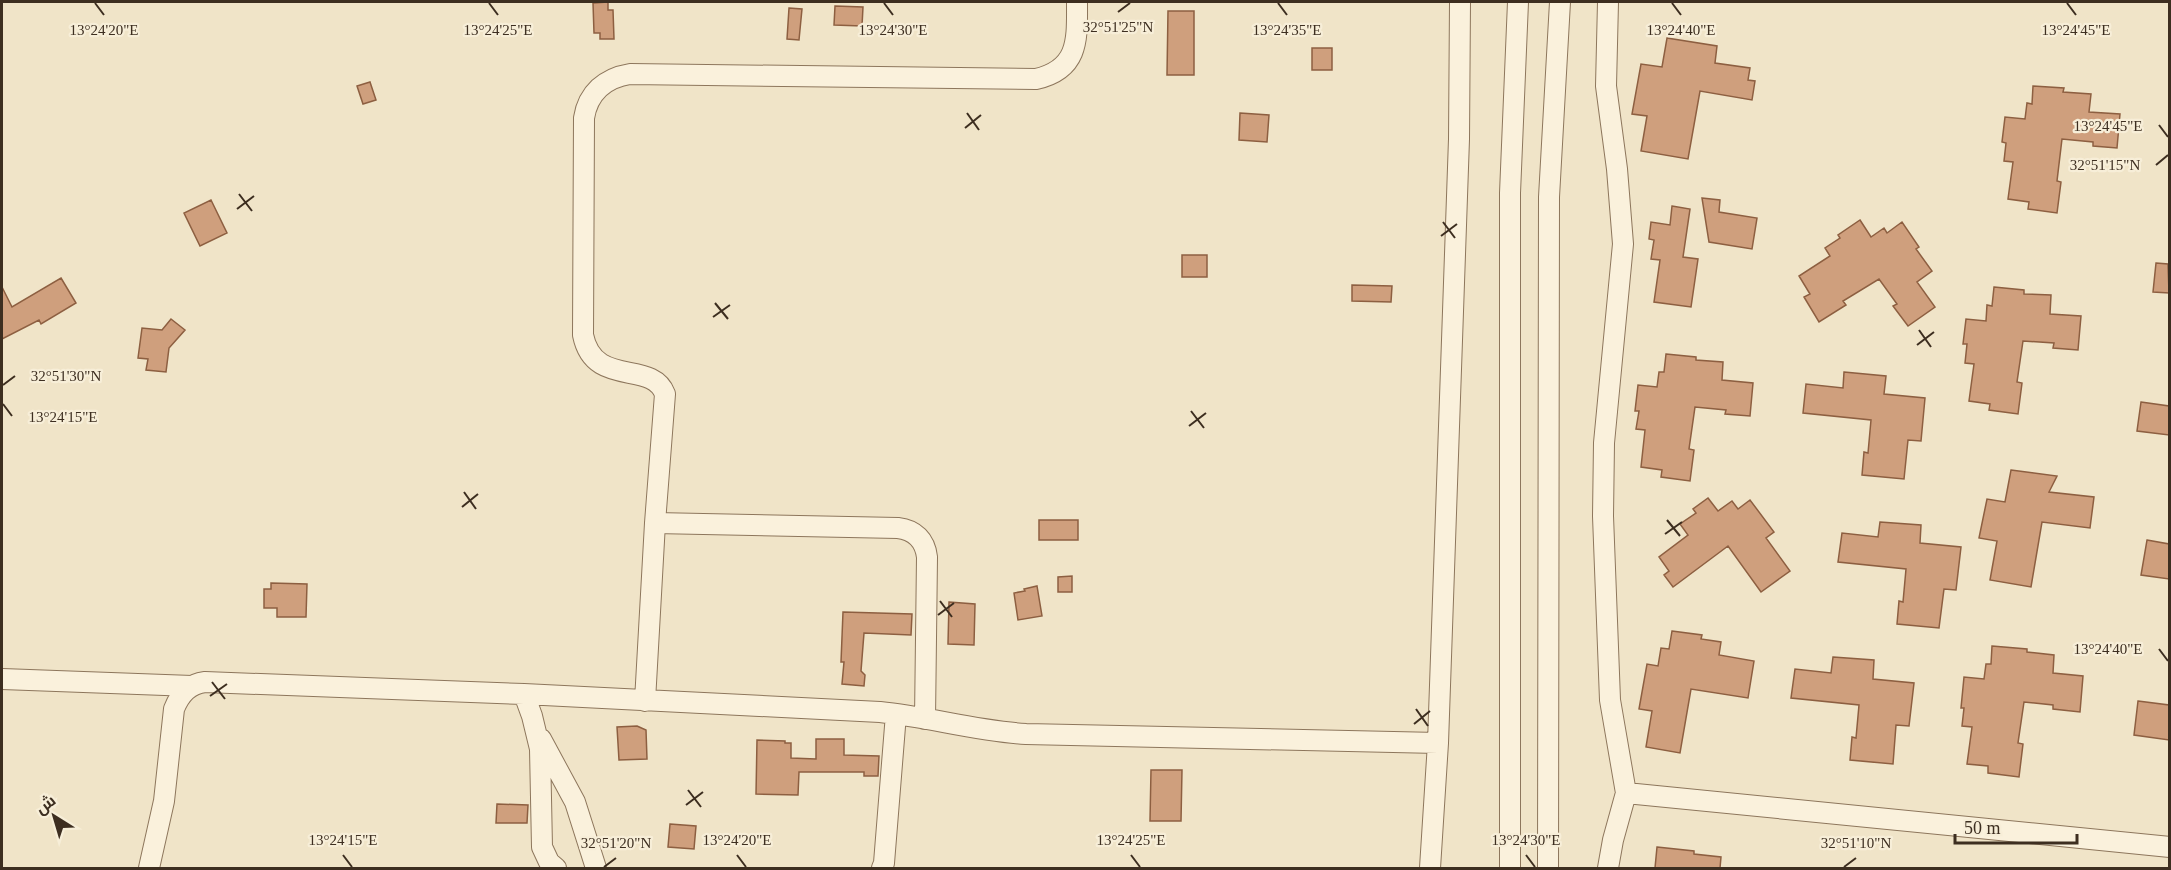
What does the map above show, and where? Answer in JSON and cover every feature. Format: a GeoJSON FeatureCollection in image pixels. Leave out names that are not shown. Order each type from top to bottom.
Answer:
{"type":"FeatureCollection","features":[{"type":"Feature","properties":{"kind":"street"},"geometry":{"type":"LineString","coordinates":[[645,700],[665,399],[663,388],[650,379],[605,367],[597,362],[590,354],[583,335],[584,118],[585,109],[594,93],[610,80],[630,74],[1036,79],[1052,74],[1071,56],[1077,39],[1077,2]]}},
{"type":"Feature","properties":{"kind":"street"},"geometry":{"type":"LineString","coordinates":[[1430,868],[1438,743],[1459,139],[1460,2]]}},
{"type":"Feature","properties":{"kind":"street"},"geometry":{"type":"LineString","coordinates":[[1510,868],[1510,193],[1518,2]]}},
{"type":"Feature","properties":{"kind":"street"},"geometry":{"type":"LineString","coordinates":[[1548,868],[1549,197],[1560,2]]}},
{"type":"Feature","properties":{"kind":"street"},"geometry":{"type":"LineString","coordinates":[[1608,2],[1606,86],[1617,169],[1623,244],[1604,443],[1603,516],[1610,700],[1626,793],[1608,868]]}},
{"type":"Feature","properties":{"kind":"street"},"geometry":{"type":"LineString","coordinates":[[655,523],[898,528],[911,531],[924,545],[927,557],[925,719]]}},
{"type":"Feature","properties":{"kind":"street"},"geometry":{"type":"LineString","coordinates":[[2,680],[192,686],[213,682],[645,700],[896,714],[979,730],[1026,734],[1438,743]]}},
{"type":"Feature","properties":{"kind":"street"},"geometry":{"type":"LineString","coordinates":[[149,868],[166,792],[174,709],[177,699],[192,686]]}},
{"type":"Feature","properties":{"kind":"street"},"geometry":{"type":"LineString","coordinates":[[524,694],[536,732],[541,766],[542,847],[549,862],[556,868]]}},
{"type":"Feature","properties":{"kind":"street"},"geometry":{"type":"LineString","coordinates":[[882,868],[896,714]]}},
{"type":"Feature","properties":{"kind":"street"},"geometry":{"type":"LineString","coordinates":[[536,732],[551,755],[575,802],[596,868]]}},
{"type":"Feature","properties":{"kind":"street"},"geometry":{"type":"LineString","coordinates":[[1626,793],[2169,847]]}},
{"type":"Feature","properties":{"kind":"building"},"geometry":{"type":"Polygon","coordinates":[[[608,2],[608,10],[613,10],[614,39],[600,39],[600,33],[594,33],[593,3],[608,2]]]}},
{"type":"Feature","properties":{"kind":"building"},"geometry":{"type":"Polygon","coordinates":[[[835,6],[863,7],[862,26],[834,25],[835,6]]]}},
{"type":"Feature","properties":{"kind":"building"},"geometry":{"type":"Polygon","coordinates":[[[789,8],[802,9],[799,40],[787,39],[789,8]]]}},
{"type":"Feature","properties":{"kind":"building"},"geometry":{"type":"Polygon","coordinates":[[[1168,11],[1194,11],[1194,75],[1167,75],[1168,11]]]}},
{"type":"Feature","properties":{"kind":"building"},"geometry":{"type":"Polygon","coordinates":[[[1667,38],[1717,46],[1715,63],[1750,68],[1748,80],[1755,81],[1752,100],[1700,91],[1688,159],[1641,151],[1647,116],[1632,114],[1641,64],[1662,67],[1667,38]]]}},
{"type":"Feature","properties":{"kind":"building"},"geometry":{"type":"Polygon","coordinates":[[[1312,48],[1332,48],[1332,70],[1312,70],[1312,48]]]}},
{"type":"Feature","properties":{"kind":"building"},"geometry":{"type":"Polygon","coordinates":[[[370,82],[376,100],[363,104],[357,86],[370,82]]]}},
{"type":"Feature","properties":{"kind":"building"},"geometry":{"type":"Polygon","coordinates":[[[2033,86],[2064,88],[2063,92],[2091,94],[2089,112],[2120,114],[2117,148],[2093,146],[2093,142],[2062,139],[2057,181],[2061,182],[2057,213],[2028,209],[2029,202],[2008,199],[2013,162],[2004,161],[2006,143],[2002,142],[2005,117],[2025,119],[2027,103],[2032,104],[2033,86]]]}},
{"type":"Feature","properties":{"kind":"building"},"geometry":{"type":"Polygon","coordinates":[[[1240,113],[1269,115],[1267,142],[1239,140],[1240,113]]]}},
{"type":"Feature","properties":{"kind":"building"},"geometry":{"type":"Polygon","coordinates":[[[1702,198],[1720,200],[1719,212],[1757,218],[1752,249],[1709,242],[1702,198]]]}},
{"type":"Feature","properties":{"kind":"building"},"geometry":{"type":"Polygon","coordinates":[[[211,200],[227,233],[200,246],[184,213],[211,200]]]}},
{"type":"Feature","properties":{"kind":"building"},"geometry":{"type":"Polygon","coordinates":[[[1672,206],[1690,209],[1683,257],[1698,259],[1691,307],[1654,302],[1660,260],[1651,259],[1654,240],[1649,239],[1651,222],[1670,225],[1672,206]]]}},
{"type":"Feature","properties":{"kind":"building"},"geometry":{"type":"Polygon","coordinates":[[[1860,220],[1871,237],[1884,228],[1887,233],[1902,222],[1919,247],[1916,249],[1932,271],[1917,282],[1935,307],[1908,326],[1893,306],[1897,304],[1879,279],[1843,301],[1846,305],[1819,322],[1804,297],[1810,294],[1799,276],[1830,256],[1825,248],[1840,238],[1838,235],[1860,220]]]}},
{"type":"Feature","properties":{"kind":"building"},"geometry":{"type":"Polygon","coordinates":[[[1182,255],[1207,255],[1207,277],[1182,277],[1182,255]]]}},
{"type":"Feature","properties":{"kind":"building"},"geometry":{"type":"Polygon","coordinates":[[[2156,263],[2168,264],[2169,293],[2153,292],[2156,263]]]}},
{"type":"Feature","properties":{"kind":"building"},"geometry":{"type":"Polygon","coordinates":[[[61,278],[76,303],[41,324],[39,320],[2,339],[2,287],[12,307],[61,278]]]}},
{"type":"Feature","properties":{"kind":"building"},"geometry":{"type":"Polygon","coordinates":[[[1352,285],[1392,286],[1391,302],[1352,301],[1352,285]]]}},
{"type":"Feature","properties":{"kind":"building"},"geometry":{"type":"Polygon","coordinates":[[[1994,287],[2024,290],[2024,294],[2051,295],[2050,314],[2081,316],[2078,350],[2053,348],[2054,343],[2023,341],[2017,382],[2022,383],[2018,414],[1989,410],[1990,404],[1969,401],[1974,364],[1965,363],[1967,344],[1963,344],[1966,319],[1986,321],[1987,305],[1992,306],[1994,287]]]}},
{"type":"Feature","properties":{"kind":"building"},"geometry":{"type":"Polygon","coordinates":[[[171,319],[185,330],[169,348],[166,372],[146,370],[148,359],[138,358],[142,328],[162,330],[171,319]]]}},
{"type":"Feature","properties":{"kind":"building"},"geometry":{"type":"Polygon","coordinates":[[[1666,354],[1723,362],[1722,380],[1753,383],[1750,416],[1725,414],[1726,410],[1695,407],[1689,449],[1694,450],[1690,481],[1661,477],[1662,470],[1641,467],[1645,430],[1636,429],[1639,411],[1635,411],[1638,385],[1657,387],[1659,372],[1664,372],[1666,354]]]}},
{"type":"Feature","properties":{"kind":"building"},"geometry":{"type":"Polygon","coordinates":[[[1844,372],[1886,376],[1884,394],[1925,398],[1921,441],[1908,440],[1904,479],[1862,475],[1864,452],[1868,453],[1871,420],[1803,413],[1806,384],[1843,388],[1844,372]]]}},
{"type":"Feature","properties":{"kind":"building"},"geometry":{"type":"Polygon","coordinates":[[[2141,402],[2169,406],[2169,435],[2137,431],[2141,402]]]}},
{"type":"Feature","properties":{"kind":"building"},"geometry":{"type":"Polygon","coordinates":[[[2011,470],[2057,476],[2049,492],[2094,497],[2090,528],[2042,522],[2031,587],[1990,580],[1997,541],[1979,538],[1987,499],[2005,502],[2011,470]]]}},
{"type":"Feature","properties":{"kind":"building"},"geometry":{"type":"Polygon","coordinates":[[[1708,498],[1718,511],[1732,501],[1738,509],[1750,500],[1774,532],[1766,538],[1790,571],[1761,592],[1728,546],[1673,587],[1664,575],[1669,571],[1659,557],[1688,535],[1680,524],[1696,513],[1693,509],[1708,498]]]}},
{"type":"Feature","properties":{"kind":"building"},"geometry":{"type":"Polygon","coordinates":[[[1039,520],[1078,520],[1078,540],[1039,540],[1039,520]]]}},
{"type":"Feature","properties":{"kind":"building"},"geometry":{"type":"Polygon","coordinates":[[[1880,522],[1921,525],[1920,543],[1961,547],[1956,590],[1944,589],[1939,628],[1897,624],[1899,601],[1903,602],[1906,569],[1838,562],[1842,533],[1878,537],[1880,522]]]}},
{"type":"Feature","properties":{"kind":"building"},"geometry":{"type":"Polygon","coordinates":[[[2147,540],[2169,544],[2169,579],[2141,575],[2147,540]]]}},
{"type":"Feature","properties":{"kind":"building"},"geometry":{"type":"Polygon","coordinates":[[[1072,576],[1072,592],[1058,592],[1058,577],[1072,576]]]}},
{"type":"Feature","properties":{"kind":"building"},"geometry":{"type":"Polygon","coordinates":[[[271,583],[307,584],[306,617],[277,617],[277,608],[264,608],[264,589],[271,589],[271,583]]]}},
{"type":"Feature","properties":{"kind":"building"},"geometry":{"type":"Polygon","coordinates":[[[1037,586],[1042,616],[1018,620],[1014,593],[1037,586]]]}},
{"type":"Feature","properties":{"kind":"building"},"geometry":{"type":"Polygon","coordinates":[[[949,602],[975,604],[974,645],[948,644],[949,602]]]}},
{"type":"Feature","properties":{"kind":"building"},"geometry":{"type":"Polygon","coordinates":[[[843,612],[912,614],[911,635],[864,633],[861,671],[865,675],[864,686],[842,684],[843,612]]]}},
{"type":"Feature","properties":{"kind":"building"},"geometry":{"type":"Polygon","coordinates":[[[1672,631],[1702,635],[1701,639],[1721,642],[1719,655],[1754,661],[1748,698],[1691,689],[1680,753],[1646,747],[1652,711],[1639,709],[1647,664],[1658,666],[1661,648],[1669,649],[1672,631]]]}},
{"type":"Feature","properties":{"kind":"building"},"geometry":{"type":"Polygon","coordinates":[[[1992,646],[2027,649],[2027,652],[2054,655],[2053,673],[2083,676],[2080,712],[2053,709],[2053,705],[2024,702],[2018,743],[2023,744],[2019,777],[1988,773],[1988,766],[1967,764],[1972,727],[1962,726],[1964,677],[1984,679],[1986,664],[1991,664],[1992,646]]]}},
{"type":"Feature","properties":{"kind":"building"},"geometry":{"type":"Polygon","coordinates":[[[1833,657],[1874,660],[1873,679],[1914,683],[1909,726],[1896,725],[1893,764],[1850,760],[1852,737],[1856,738],[1859,705],[1791,698],[1795,669],[1831,673],[1833,657]]]}},
{"type":"Feature","properties":{"kind":"building"},"geometry":{"type":"Polygon","coordinates":[[[2138,701],[2169,705],[2169,740],[2134,735],[2138,701]]]}},
{"type":"Feature","properties":{"kind":"building"},"geometry":{"type":"Polygon","coordinates":[[[637,726],[646,730],[647,759],[619,760],[617,727],[637,726]]]}},
{"type":"Feature","properties":{"kind":"building"},"geometry":{"type":"Polygon","coordinates":[[[816,739],[844,739],[844,755],[879,756],[878,776],[864,776],[864,772],[799,772],[798,795],[756,794],[757,740],[785,741],[785,743],[791,743],[791,758],[816,759],[816,739]]]}},
{"type":"Feature","properties":{"kind":"building"},"geometry":{"type":"Polygon","coordinates":[[[1151,770],[1182,770],[1181,821],[1150,821],[1151,770]]]}},
{"type":"Feature","properties":{"kind":"building"},"geometry":{"type":"Polygon","coordinates":[[[497,804],[528,805],[527,823],[496,823],[497,804]]]}},
{"type":"Feature","properties":{"kind":"building"},"geometry":{"type":"Polygon","coordinates":[[[670,824],[696,826],[694,849],[668,847],[670,824]]]}},
{"type":"Feature","properties":{"kind":"building"},"geometry":{"type":"Polygon","coordinates":[[[1657,847],[1721,857],[1720,868],[1655,868],[1657,847]]]}}]}
